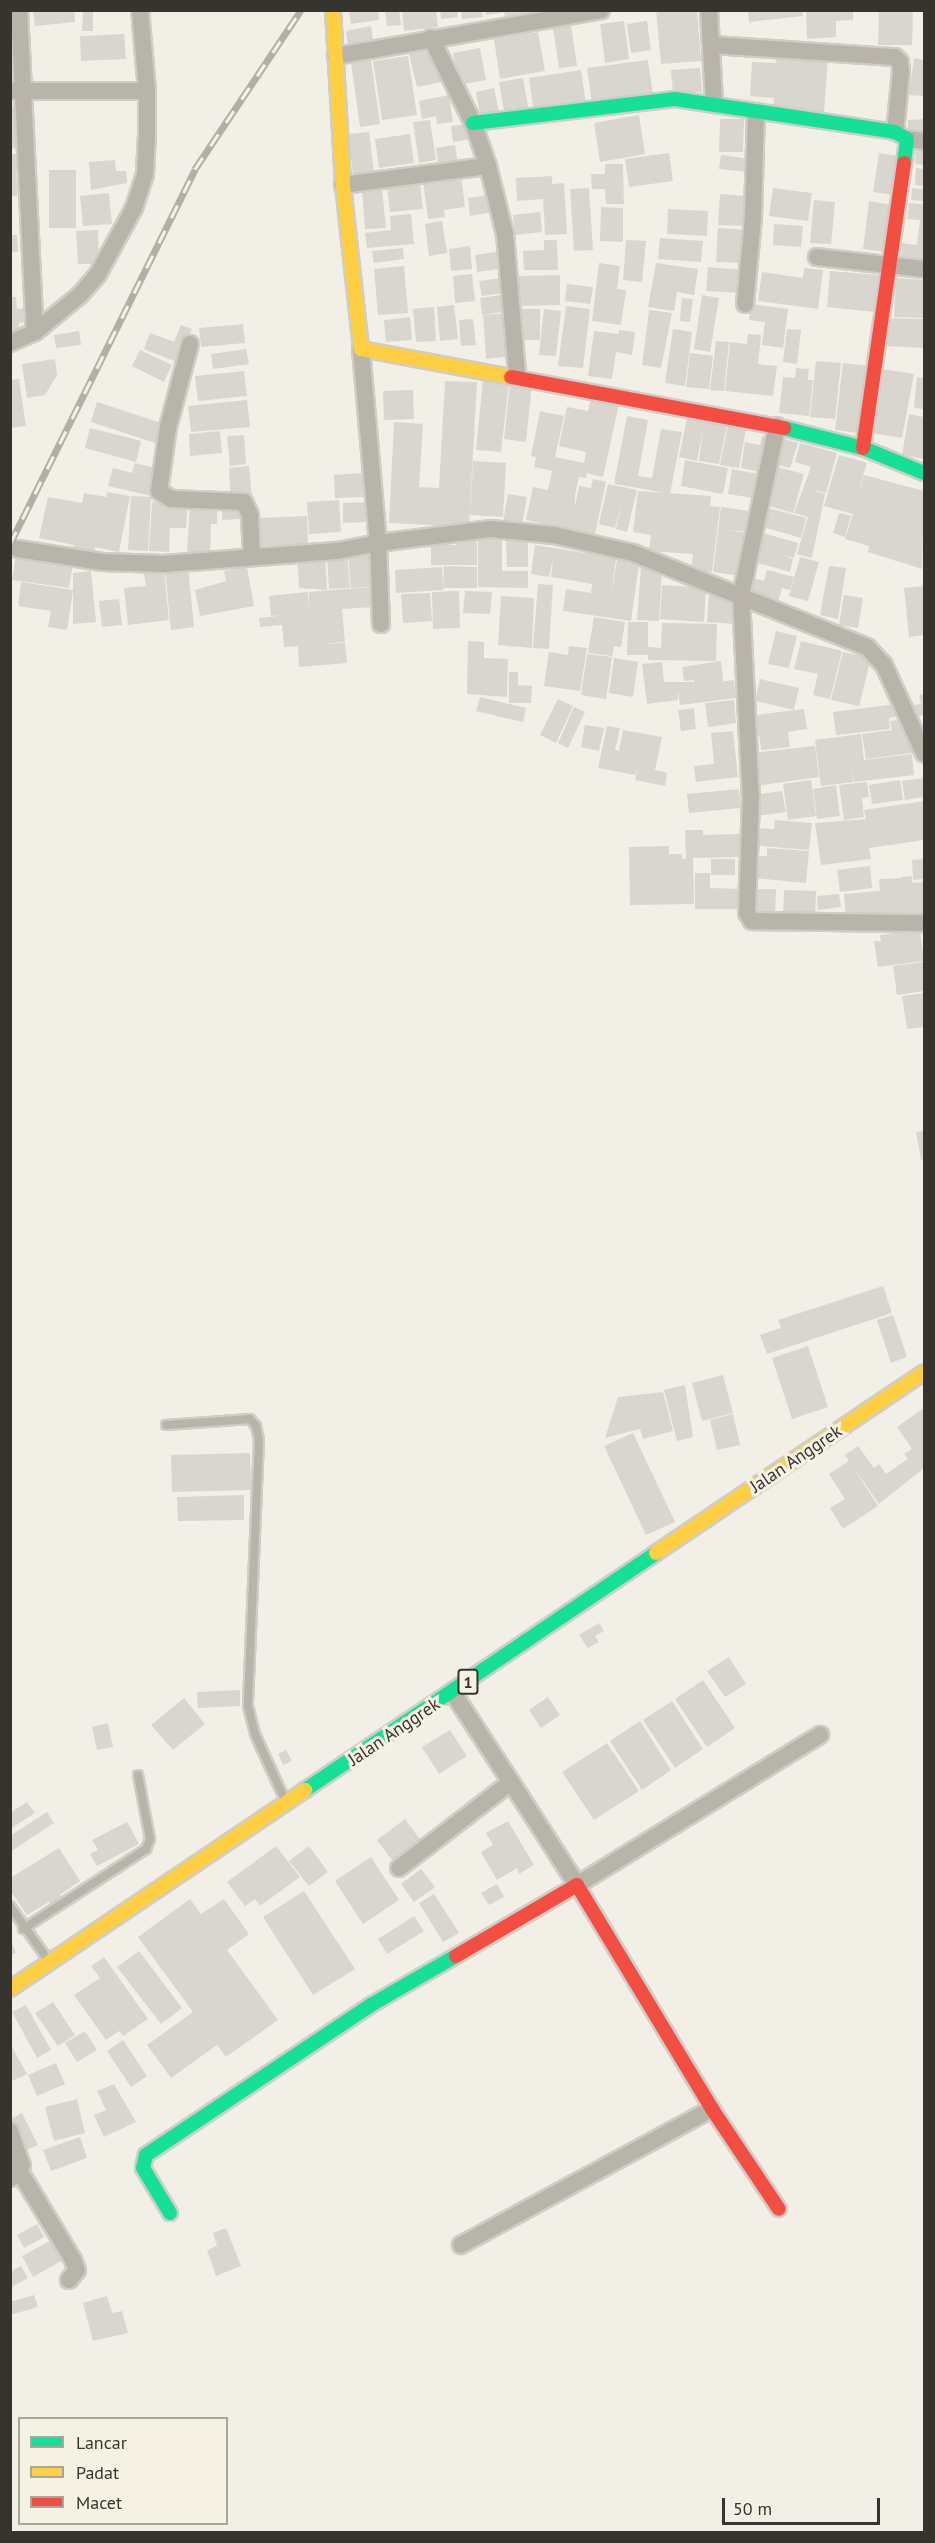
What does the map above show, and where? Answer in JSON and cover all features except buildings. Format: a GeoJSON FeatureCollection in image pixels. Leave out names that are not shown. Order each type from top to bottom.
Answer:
{"type":"FeatureCollection","features":[{"type":"Feature","properties":{"kind":"main road"},"geometry":{"type":"LineString","coordinates":[[333,10],[343,185],[361,349],[516,375],[777,426],[862,448],[924,473]]}},
{"type":"Feature","properties":{"kind":"main road"},"geometry":{"type":"LineString","coordinates":[[473,123],[675,99],[714,102],[756,112],[901,136],[891,267],[862,448]]}},
{"type":"Feature","properties":{"kind":"main road","name":"Jalan Anggrek"},"geometry":{"type":"LineString","coordinates":[[10,1989],[284,1798],[453,1693],[924,1372]]}},
{"type":"Feature","properties":{"kind":"main road"},"geometry":{"type":"LineString","coordinates":[[170,2213],[143,2168],[146,2155],[371,2005],[577,1885],[712,2109],[779,2209]]}},
{"type":"Feature","properties":{"kind":"street"},"geometry":{"type":"LineString","coordinates":[[19,10],[17,91],[35,332]]}},
{"type":"Feature","properties":{"kind":"street"},"geometry":{"type":"LineString","coordinates":[[10,343],[35,332],[80,296],[98,274],[134,208],[145,174],[147,91],[140,10]]}},
{"type":"Feature","properties":{"kind":"street"},"geometry":{"type":"LineString","coordinates":[[336,56],[601,10]]}},
{"type":"Feature","properties":{"kind":"street"},"geometry":{"type":"LineString","coordinates":[[708,10],[714,102]]}},
{"type":"Feature","properties":{"kind":"street"},"geometry":{"type":"LineString","coordinates":[[431,38],[473,123],[488,166],[505,234],[516,375]]}},
{"type":"Feature","properties":{"kind":"street"},"geometry":{"type":"LineString","coordinates":[[712,45],[895,57],[900,62],[901,72],[901,136],[924,141]]}},
{"type":"Feature","properties":{"kind":"street"},"geometry":{"type":"LineString","coordinates":[[17,91],[147,91]]}},
{"type":"Feature","properties":{"kind":"street"},"geometry":{"type":"LineString","coordinates":[[745,304],[753,217],[756,112]]}},
{"type":"Feature","properties":{"kind":"street"},"geometry":{"type":"LineString","coordinates":[[343,185],[488,166]]}},
{"type":"Feature","properties":{"kind":"street"},"geometry":{"type":"LineString","coordinates":[[817,257],[924,269]]}},
{"type":"Feature","properties":{"kind":"street"},"geometry":{"type":"LineString","coordinates":[[190,344],[168,428],[159,491],[171,499],[244,502],[250,515],[252,557]]}},
{"type":"Feature","properties":{"kind":"street"},"geometry":{"type":"LineString","coordinates":[[361,349],[378,543],[381,624]]}},
{"type":"Feature","properties":{"kind":"street"},"geometry":{"type":"LineString","coordinates":[[777,426],[741,596],[752,797],[749,918],[924,923]]}},
{"type":"Feature","properties":{"kind":"street"},"geometry":{"type":"LineString","coordinates":[[18,549],[102,562],[164,564],[252,557],[491,529],[554,535],[633,553],[849,638],[876,654],[924,753]]}},
{"type":"Feature","properties":{"kind":"street"},"geometry":{"type":"LineString","coordinates":[[453,1693],[577,1885],[820,1735]]}},
{"type":"Feature","properties":{"kind":"street"},"geometry":{"type":"LineString","coordinates":[[399,1868],[511,1782]]}},
{"type":"Feature","properties":{"kind":"street"},"geometry":{"type":"LineString","coordinates":[[461,2245],[712,2109]]}},
{"type":"Feature","properties":{"kind":"street"},"geometry":{"type":"LineString","coordinates":[[10,2131],[19,2150],[15,2175],[73,2260],[77,2270],[69,2280]]}},
{"type":"Feature","properties":{"kind":"lane"},"geometry":{"type":"LineString","coordinates":[[166,1425],[250,1419],[256,1426],[259,1440],[248,1706],[272,1777],[284,1798]]}},
{"type":"Feature","properties":{"kind":"lane"},"geometry":{"type":"LineString","coordinates":[[23,1929],[146,1849],[150,1839],[138,1775]]}},
{"type":"Feature","properties":{"kind":"lane"},"geometry":{"type":"LineString","coordinates":[[10,1906],[23,1929],[50,1962]]}},
{"type":"Feature","properties":{"kind":"railway"},"geometry":{"type":"LineString","coordinates":[[10,544],[195,169],[301,10]]}},
{"type":"Feature","properties":{"kind":"traffic: fast"},"geometry":{"type":"LineString","coordinates":[[473,123],[675,99],[895,132],[907,139],[904,163]]}},
{"type":"Feature","properties":{"kind":"traffic: fast"},"geometry":{"type":"LineString","coordinates":[[784,428],[863,448],[924,473]]}},
{"type":"Feature","properties":{"kind":"traffic: fast"},"geometry":{"type":"LineString","coordinates":[[305,1790],[656,1553]]}},
{"type":"Feature","properties":{"kind":"traffic: fast"},"geometry":{"type":"LineString","coordinates":[[170,2213],[143,2168],[146,2155],[371,2005],[456,1956]]}},
{"type":"Feature","properties":{"kind":"traffic: slow"},"geometry":{"type":"LineString","coordinates":[[333,10],[343,185],[361,349],[511,377]]}},
{"type":"Feature","properties":{"kind":"traffic: slow"},"geometry":{"type":"LineString","coordinates":[[656,1553],[924,1372]]}},
{"type":"Feature","properties":{"kind":"traffic: slow"},"geometry":{"type":"LineString","coordinates":[[10,1989],[305,1790]]}},
{"type":"Feature","properties":{"kind":"traffic: jam"},"geometry":{"type":"LineString","coordinates":[[863,448],[904,163]]}},
{"type":"Feature","properties":{"kind":"traffic: jam"},"geometry":{"type":"LineString","coordinates":[[511,377],[784,428]]}},
{"type":"Feature","properties":{"kind":"traffic: jam"},"geometry":{"type":"LineString","coordinates":[[456,1956],[577,1885],[712,2109],[779,2209]]}}]}
